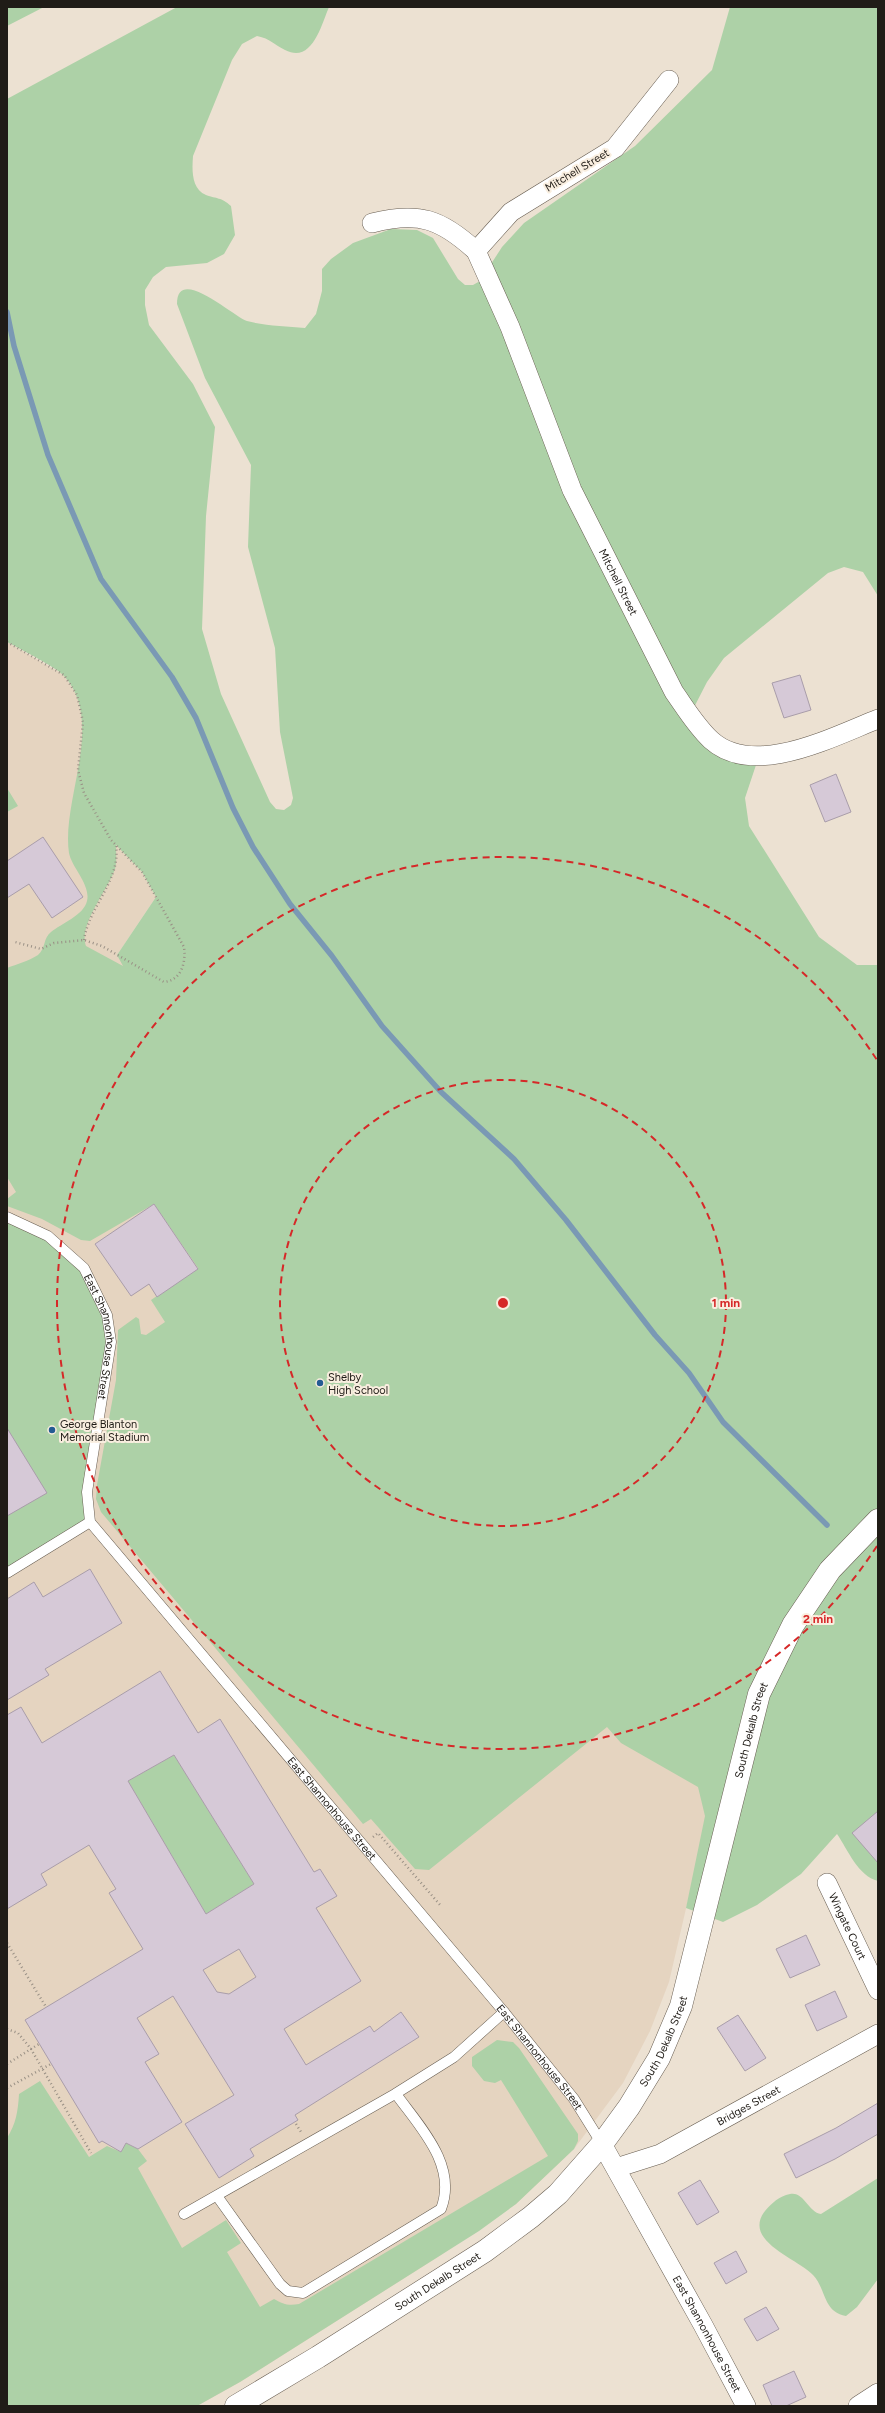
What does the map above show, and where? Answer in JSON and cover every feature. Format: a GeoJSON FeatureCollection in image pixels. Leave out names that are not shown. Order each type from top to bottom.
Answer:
{"type":"FeatureCollection","features":[{"type":"Feature","properties":{"kind":"main road","name":"South Dekalb Street"},"geometry":{"type":"LineString","coordinates":[[236,2406],[318,2357],[503,2239],[558,2194],[602,2144],[629,2107],[659,2058],[682,2006],[759,1694],[793,1625],[830,1570],[878,1520]]}},
{"type":"Feature","properties":{"kind":"street","name":"Mitchell Street"},"geometry":{"type":"LineString","coordinates":[[476,251],[511,212],[615,148],[670,80]]}},
{"type":"Feature","properties":{"kind":"street","name":"Mitchell Street"},"geometry":{"type":"LineString","coordinates":[[372,223],[392,218],[412,217],[436,222],[458,234],[476,251],[510,327],[572,490],[674,692],[692,719],[712,741],[738,754],[759,756],[787,754],[878,719]]}},
{"type":"Feature","properties":{"kind":"street","name":"Wingate Court"},"geometry":{"type":"LineString","coordinates":[[827,1883],[878,1990]]}},
{"type":"Feature","properties":{"kind":"street","name":"Bridges Street"},"geometry":{"type":"LineString","coordinates":[[616,2168],[660,2154],[878,2034]]}},
{"type":"Feature","properties":{"kind":"street","name":"East Shannonhouse Street"},"geometry":{"type":"LineString","coordinates":[[602,2144],[704,2325],[746,2406]]}},
{"type":"Feature","properties":{"kind":"street"},"geometry":{"type":"LineString","coordinates":[[858,2406],[878,2393]]}},
{"type":"Feature","properties":{"kind":"lane","name":"East Shannonhouse Street"},"geometry":{"type":"LineString","coordinates":[[7,1217],[48,1236],[84,1268],[107,1315],[111,1342],[87,1492],[90,1522],[504,2012],[574,2098],[602,2144]]}},
{"type":"Feature","properties":{"kind":"lane"},"geometry":{"type":"LineString","coordinates":[[7,1574],[90,1522]]}},
{"type":"Feature","properties":{"kind":"lane"},"geometry":{"type":"LineString","coordinates":[[184,2214],[396,2094],[454,2057],[504,2012]]}},
{"type":"Feature","properties":{"kind":"lane"},"geometry":{"type":"LineString","coordinates":[[217,2196],[280,2284],[288,2291],[303,2293],[441,2209],[446,2183],[438,2153],[396,2094]]}},
{"type":"Feature","properties":{"kind":"path"},"geometry":{"type":"LineString","coordinates":[[7,642],[64,676],[77,695],[83,722],[78,770],[84,793],[116,845],[142,872],[184,946],[186,960],[178,976],[172,981],[164,982],[102,946],[84,940],[54,944],[41,949],[15,942]]}},
{"type":"Feature","properties":{"kind":"path"},"geometry":{"type":"LineString","coordinates":[[84,940],[89,922],[114,871],[118,858],[116,845]]}},
{"type":"Feature","properties":{"kind":"path"},"geometry":{"type":"LineString","coordinates":[[7,1943],[46,2007]]}},
{"type":"Feature","properties":{"kind":"path"},"geometry":{"type":"LineString","coordinates":[[7,2029],[18,2033],[31,2049],[91,2153]]}},
{"type":"Feature","properties":{"kind":"path"},"geometry":{"type":"LineString","coordinates":[[7,2064],[39,2044]]}},
{"type":"Feature","properties":{"kind":"path"},"geometry":{"type":"LineString","coordinates":[[7,2088],[51,2064]]}},
{"type":"Feature","properties":{"kind":"shaded area","name":"Shelby High School"},"geometry":{"type":"Polygon","coordinates":[[[7,642],[64,675],[77,695],[123,852],[142,872],[156,897],[117,955],[759,1556],[694,1874],[669,1982],[650,2031],[623,2083],[574,2149],[516,2204],[441,2255],[240,2382],[197,2406],[7,2406],[7,642]]]}},
{"type":"Feature","properties":{"kind":"green space"},"geometry":{"type":"Polygon","coordinates":[[[7,7],[44,7],[7,26],[7,7]]]}},
{"type":"Feature","properties":{"kind":"green space"},"geometry":{"type":"Polygon","coordinates":[[[177,7],[329,7],[319,33],[309,48],[302,52],[294,53],[285,50],[269,40],[257,36],[242,44],[232,60],[193,156],[195,183],[201,192],[222,200],[231,206],[235,235],[224,254],[207,263],[166,267],[153,277],[145,290],[145,305],[149,325],[193,384],[215,427],[206,516],[202,629],[221,694],[270,802],[276,809],[284,810],[291,805],[293,798],[280,732],[275,648],[248,547],[251,465],[205,378],[177,304],[180,293],[186,289],[196,291],[208,296],[241,318],[254,323],[305,328],[316,314],[322,291],[322,269],[331,259],[353,243],[391,229],[417,230],[433,238],[458,279],[465,285],[473,285],[480,281],[502,247],[524,223],[635,146],[712,70],[730,7],[878,7],[878,596],[863,572],[844,567],[828,573],[724,658],[707,682],[688,719],[757,762],[745,798],[749,826],[819,937],[857,965],[878,965],[878,1881],[865,1874],[859,1868],[837,1834],[801,1874],[757,1905],[723,1922],[686,1908],[705,1816],[698,1787],[621,1743],[607,1727],[429,1870],[415,1869],[371,1819],[363,1824],[101,1512],[96,1499],[97,1485],[116,1380],[118,1330],[136,1317],[139,1319],[141,1334],[146,1335],[165,1322],[151,1300],[198,1268],[154,1204],[90,1241],[81,1240],[42,1219],[7,1206],[7,1199],[16,1192],[7,1177],[7,968],[27,961],[38,955],[41,952],[48,934],[82,911],[87,901],[87,895],[84,883],[69,853],[68,832],[82,738],[81,716],[76,695],[60,672],[7,642],[7,99],[177,7]],[[116,845],[115,869],[86,928],[86,946],[123,966],[117,955],[156,897],[142,872],[116,845]]]}},
{"type":"Feature","properties":{"kind":"green space"},"geometry":{"type":"Polygon","coordinates":[[[7,788],[18,806],[7,812],[7,788]]]}},
{"type":"Feature","properties":{"kind":"green space","name":"George Blanton Memorial Stadium"},"geometry":{"type":"Polygon","coordinates":[[[7,1217],[48,1236],[84,1268],[97,1292],[111,1342],[87,1492],[90,1522],[7,1573],[7,1217]]]}},
{"type":"Feature","properties":{"kind":"green space"},"geometry":{"type":"Polygon","coordinates":[[[174,1755],[254,1884],[206,1914],[128,1781],[174,1755]]]}},
{"type":"Feature","properties":{"kind":"green space"},"geometry":{"type":"Polygon","coordinates":[[[497,2040],[513,2042],[519,2048],[578,2134],[578,2141],[574,2149],[516,2204],[479,2231],[240,2382],[197,2406],[7,2406],[7,2138],[13,2128],[16,2117],[19,2094],[40,2081],[89,2157],[107,2146],[121,2152],[126,2143],[138,2149],[147,2161],[138,2168],[182,2248],[226,2220],[241,2243],[227,2252],[260,2307],[274,2299],[286,2304],[295,2305],[548,2156],[501,2080],[495,2083],[484,2081],[472,2066],[472,2057],[497,2040]]]}},
{"type":"Feature","properties":{"kind":"green space"},"geometry":{"type":"Polygon","coordinates":[[[878,2178],[878,2279],[857,2307],[846,2316],[833,2310],[813,2275],[774,2248],[766,2240],[761,2231],[760,2222],[765,2211],[770,2205],[786,2195],[795,2194],[803,2198],[813,2210],[821,2214],[878,2178]]]}},
{"type":"Feature","properties":{"kind":"building"},"geometry":{"type":"Polygon","coordinates":[[[800,675],[811,710],[784,718],[772,683],[800,675]]]}},
{"type":"Feature","properties":{"kind":"building"},"geometry":{"type":"Polygon","coordinates":[[[836,774],[851,812],[825,822],[810,785],[836,774]]]}},
{"type":"Feature","properties":{"kind":"building"},"geometry":{"type":"Polygon","coordinates":[[[43,837],[83,897],[52,918],[29,884],[7,898],[7,861],[43,837]]]}},
{"type":"Feature","properties":{"kind":"building"},"geometry":{"type":"Polygon","coordinates":[[[154,1204],[198,1269],[157,1297],[149,1284],[131,1296],[95,1244],[154,1204]]]}},
{"type":"Feature","properties":{"kind":"building"},"geometry":{"type":"Polygon","coordinates":[[[7,1428],[47,1493],[7,1516],[7,1428]]]}},
{"type":"Feature","properties":{"kind":"building"},"geometry":{"type":"Polygon","coordinates":[[[90,1569],[122,1623],[45,1669],[49,1675],[7,1700],[7,1599],[34,1582],[43,1597],[90,1569]]]}},
{"type":"Feature","properties":{"kind":"building"},"geometry":{"type":"Polygon","coordinates":[[[160,1671],[198,1733],[220,1719],[314,1872],[320,1869],[337,1896],[316,1908],[361,1981],[284,2029],[306,2065],[370,2026],[374,2032],[401,2012],[419,2037],[295,2115],[298,2120],[250,2149],[254,2156],[219,2178],[185,2124],[234,2095],[173,1996],[137,2018],[159,2054],[145,2062],[182,2122],[138,2149],[126,2143],[121,2152],[102,2141],[99,2143],[25,2020],[143,1949],[109,1893],[116,1889],[89,1845],[41,1874],[47,1885],[7,1909],[7,1715],[21,1707],[42,1743],[160,1671]],[[174,1755],[128,1781],[206,1914],[254,1884],[174,1755]],[[239,1949],[203,1970],[217,1992],[229,1994],[256,1977],[239,1949]]]}},
{"type":"Feature","properties":{"kind":"building"},"geometry":{"type":"Polygon","coordinates":[[[878,1811],[878,1863],[852,1833],[878,1811]]]}},
{"type":"Feature","properties":{"kind":"building"},"geometry":{"type":"Polygon","coordinates":[[[806,1935],[820,1965],[790,1978],[776,1949],[806,1935]]]}},
{"type":"Feature","properties":{"kind":"building"},"geometry":{"type":"Polygon","coordinates":[[[835,1991],[847,2017],[817,2031],[805,2005],[835,1991]]]}},
{"type":"Feature","properties":{"kind":"building"},"geometry":{"type":"Polygon","coordinates":[[[738,2015],[766,2058],[745,2071],[717,2028],[738,2015]]]}},
{"type":"Feature","properties":{"kind":"building"},"geometry":{"type":"Polygon","coordinates":[[[878,2103],[878,2134],[835,2159],[796,2178],[784,2154],[836,2128],[878,2103]]]}},
{"type":"Feature","properties":{"kind":"building"},"geometry":{"type":"Polygon","coordinates":[[[700,2180],[719,2212],[697,2225],[678,2193],[700,2180]]]}},
{"type":"Feature","properties":{"kind":"building"},"geometry":{"type":"Polygon","coordinates":[[[736,2251],[747,2272],[726,2284],[714,2263],[736,2251]]]}},
{"type":"Feature","properties":{"kind":"building"},"geometry":{"type":"Polygon","coordinates":[[[766,2307],[779,2329],[757,2341],[744,2319],[766,2307]]]}},
{"type":"Feature","properties":{"kind":"building"},"geometry":{"type":"Polygon","coordinates":[[[794,2371],[806,2397],[786,2406],[772,2406],[763,2385],[794,2371]]]}},
{"type":"Feature","properties":{"kind":"waterway"},"geometry":{"type":"LineString","coordinates":[[7,312],[14,346],[48,455],[101,579],[172,677],[196,718],[233,808],[253,847],[290,904],[332,956],[382,1026],[441,1092],[514,1159],[566,1220],[655,1335],[689,1373],[723,1422],[827,1525]]}},
{"type":"Feature","properties":{"kind":"place","name":"Shelby High School"},"geometry":{"type":"Point","coordinates":[320,1383]}},
{"type":"Feature","properties":{"kind":"place","name":"George Blanton Memorial Stadium"},"geometry":{"type":"Point","coordinates":[52,1430]}}]}
